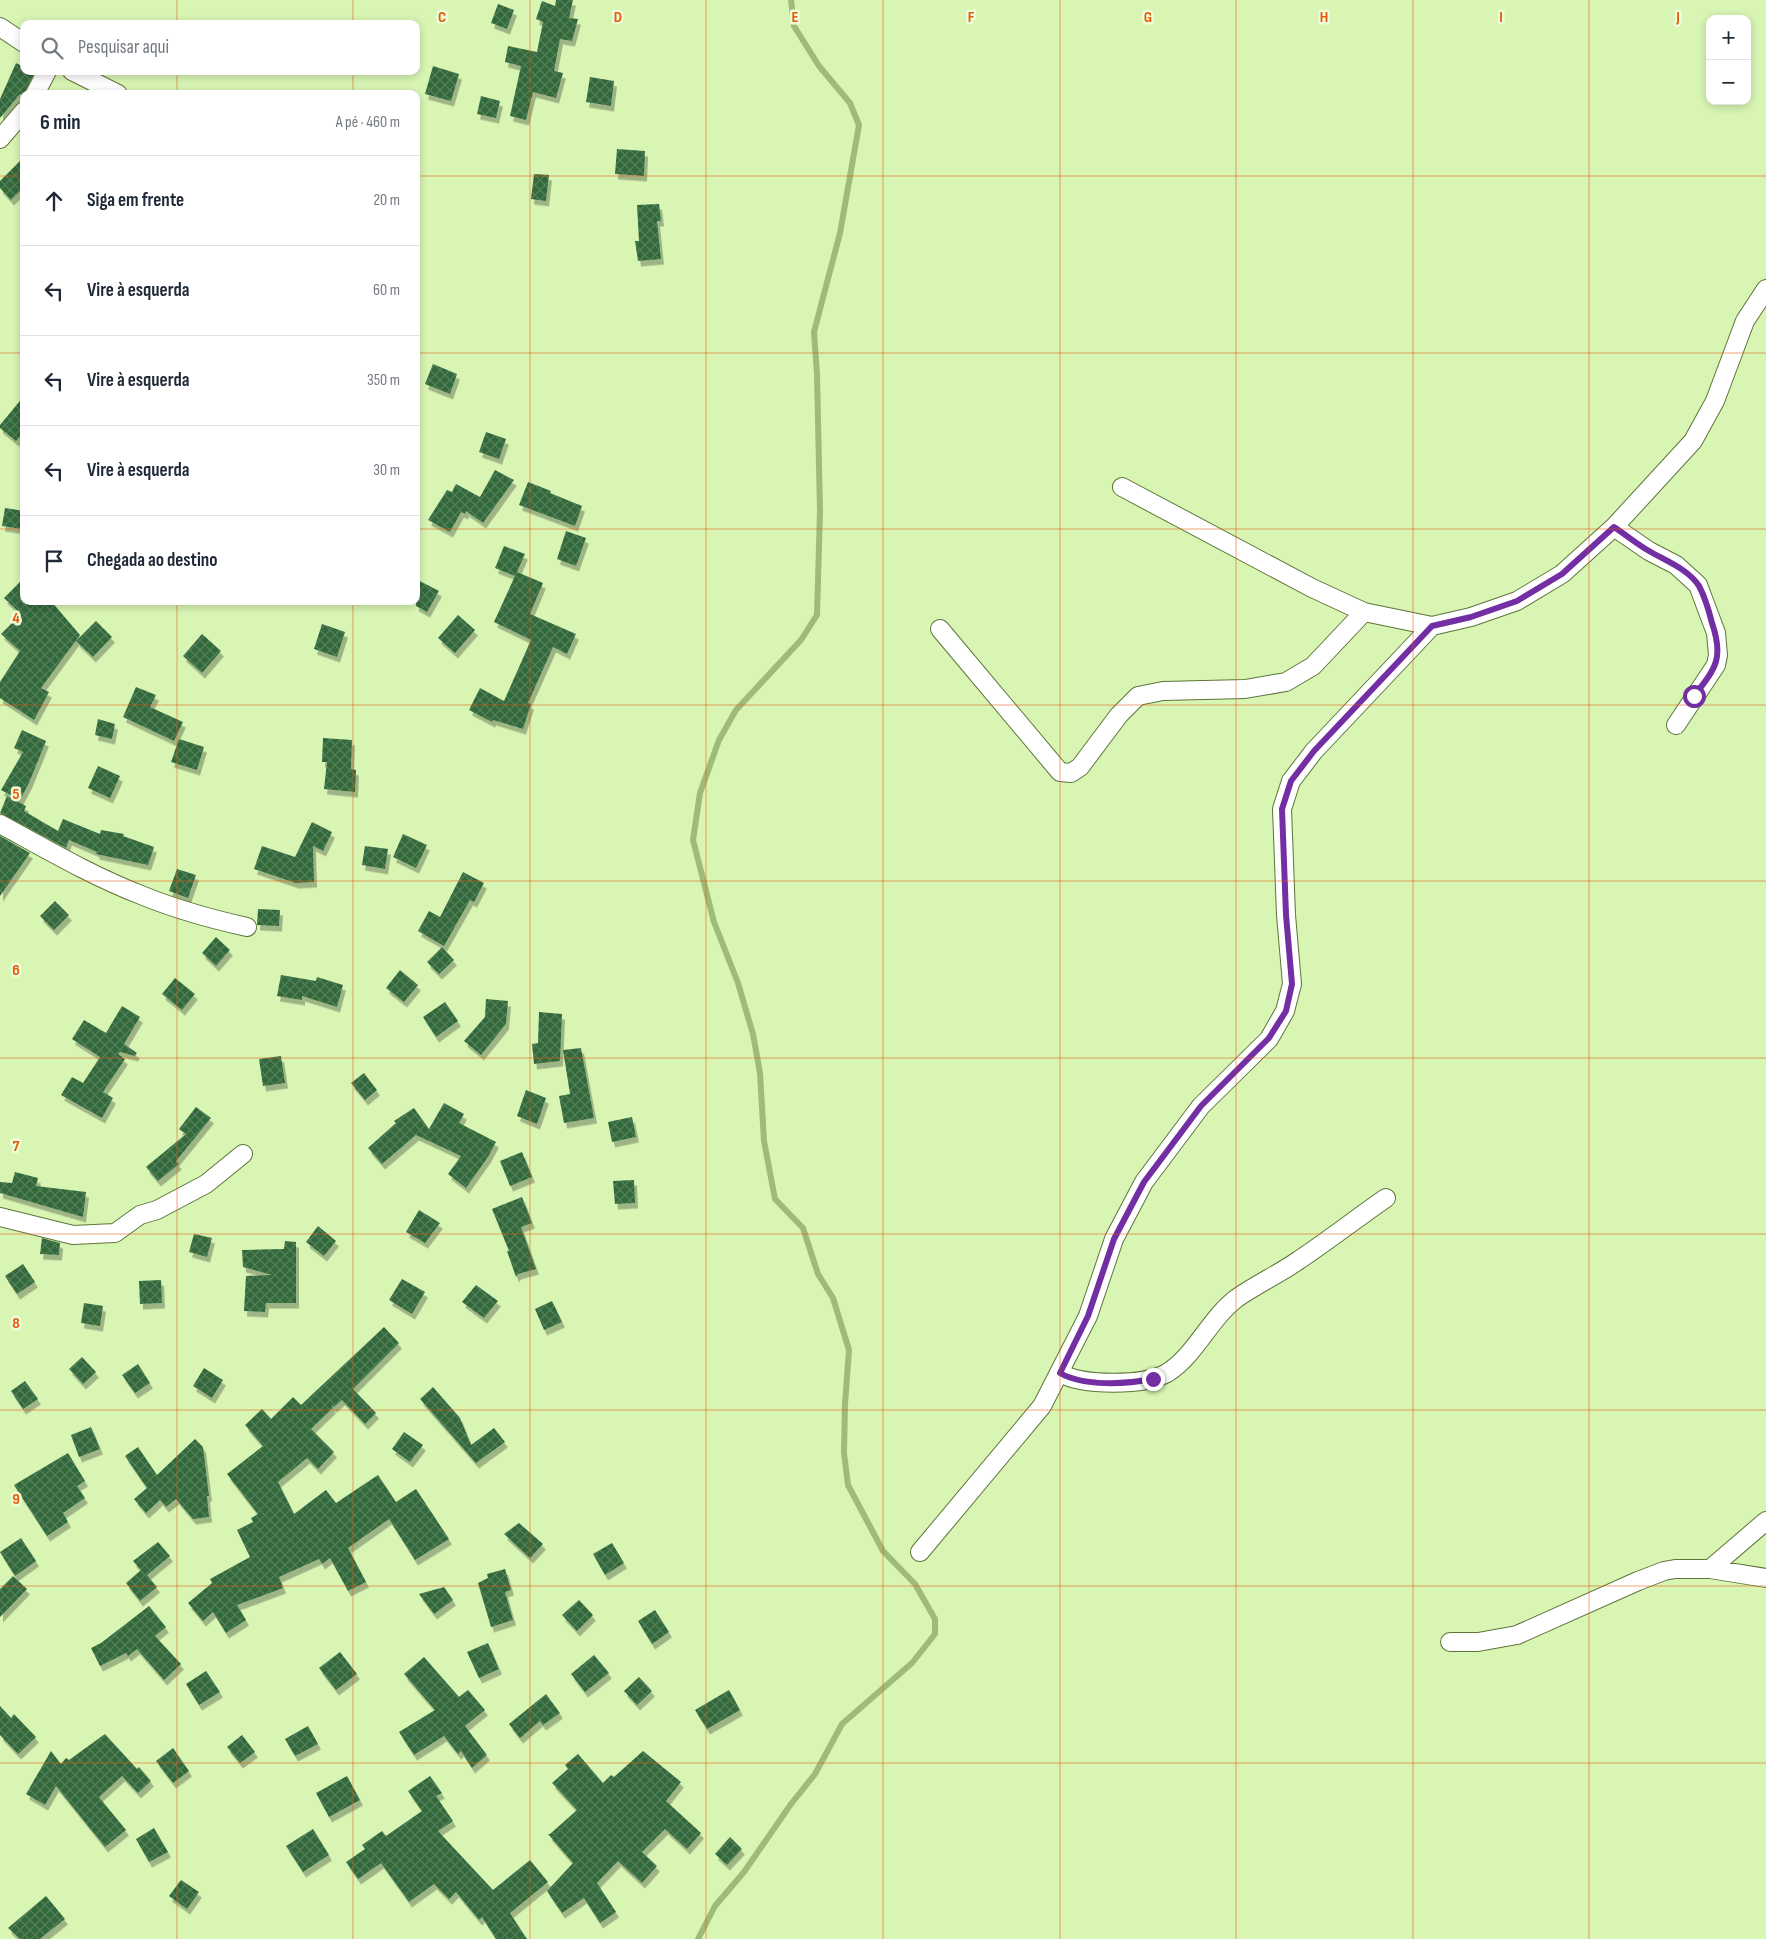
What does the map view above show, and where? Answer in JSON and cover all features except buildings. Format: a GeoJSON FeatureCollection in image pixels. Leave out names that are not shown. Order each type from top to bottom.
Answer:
{"type":"FeatureCollection","features":[{"type":"Feature","properties":{"kind":"street"},"geometry":{"type":"LineString","coordinates":[[0,27],[20,40]]}},
{"type":"Feature","properties":{"kind":"street"},"geometry":{"type":"LineString","coordinates":[[37,90],[45,75]]}},
{"type":"Feature","properties":{"kind":"street"},"geometry":{"type":"LineString","coordinates":[[80,75],[110,90]]}},
{"type":"Feature","properties":{"kind":"street"},"geometry":{"type":"LineString","coordinates":[[0,139],[20,116]]}},
{"type":"Feature","properties":{"kind":"street"},"geometry":{"type":"LineString","coordinates":[[1122,487],[1312,588],[1364,612],[1432,626],[1471,617],[1517,601],[1562,574],[1614,527],[1693,441],[1715,401],[1745,321],[1766,290]]}},
{"type":"Feature","properties":{"kind":"street"},"geometry":{"type":"LineString","coordinates":[[1614,527],[1649,551],[1676,565],[1698,585],[1716,633],[1718,655],[1716,665],[1676,724]]}},
{"type":"Feature","properties":{"kind":"street"},"geometry":{"type":"LineString","coordinates":[[940,629],[1060,772],[1071,773],[1080,768],[1119,715],[1138,696],[1163,690],[1245,689],[1286,682],[1313,666],[1364,612]]}},
{"type":"Feature","properties":{"kind":"street"},"geometry":{"type":"LineString","coordinates":[[920,1552],[1042,1406],[1088,1316],[1114,1239],[1144,1182],[1201,1106],[1269,1038],[1286,1011],[1292,984],[1286,915],[1282,809],[1291,781],[1314,751],[1432,626]]}},
{"type":"Feature","properties":{"kind":"street"},"geometry":{"type":"LineString","coordinates":[[0,824],[70,862],[140,895],[203,917],[247,927]]}},
{"type":"Feature","properties":{"kind":"street"},"geometry":{"type":"LineString","coordinates":[[0,1218],[73,1236],[115,1232],[140,1215],[157,1210],[206,1184],[243,1154]]}},
{"type":"Feature","properties":{"kind":"street"},"geometry":{"type":"LineString","coordinates":[[1060,1373],[1068,1378],[1095,1384],[1144,1381],[1167,1373],[1179,1365],[1210,1326],[1236,1299],[1297,1262],[1386,1198]]}},
{"type":"Feature","properties":{"kind":"street"},"geometry":{"type":"LineString","coordinates":[[1710,1569],[1766,1521]]}},
{"type":"Feature","properties":{"kind":"street"},"geometry":{"type":"LineString","coordinates":[[1450,1642],[1478,1642],[1517,1635],[1664,1571],[1684,1568],[1710,1569],[1766,1578]]}},
{"type":"Feature","properties":{"kind":"waterway"},"geometry":{"type":"LineString","coordinates":[[698,1939],[715,1906],[744,1872],[791,1804],[815,1774],[842,1724],[912,1663],[935,1634],[935,1619],[915,1584],[883,1551],[848,1485],[844,1453],[849,1350],[833,1298],[818,1274],[803,1228],[775,1199],[764,1141],[760,1073],[753,1034],[738,983],[714,922],[693,840],[700,793],[719,740],[736,710],[801,640],[817,615],[820,511],[817,374],[814,332],[840,233],[859,125],[850,103],[819,66],[794,26],[791,0]]}},
{"type":"Feature","properties":{"kind":"route"},"geometry":{"type":"LineString","coordinates":[[1153,1379],[1095,1384],[1068,1378],[1060,1373],[1088,1316],[1114,1239],[1144,1182],[1181,1130],[1201,1106],[1269,1038],[1286,1011],[1292,984],[1286,915],[1282,809],[1291,781],[1314,751],[1432,626],[1471,617],[1517,601],[1562,574],[1614,527],[1649,551],[1676,565],[1698,585],[1716,633],[1718,655],[1716,665],[1709,678],[1694,696]]}}]}
